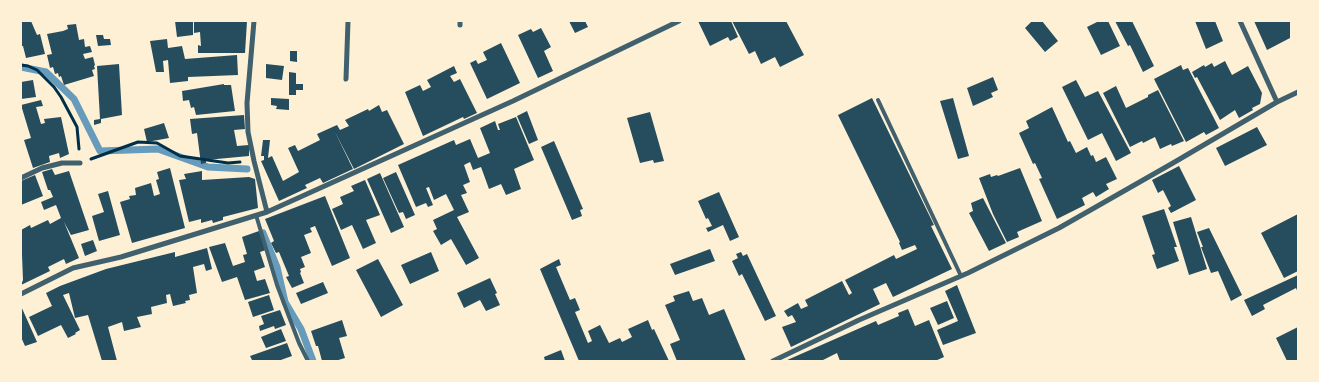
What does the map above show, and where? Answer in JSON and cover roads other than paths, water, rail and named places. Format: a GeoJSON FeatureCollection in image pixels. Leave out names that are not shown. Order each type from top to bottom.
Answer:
{"type":"FeatureCollection","features":[{"type":"Feature","properties":{"kind":"street"},"geometry":{"type":"LineString","coordinates":[[254,21],[247,102],[248,132],[267,212]]}},
{"type":"Feature","properties":{"kind":"street"},"geometry":{"type":"LineString","coordinates":[[346,79],[348,21]]}},
{"type":"Feature","properties":{"kind":"street"},"geometry":{"type":"LineString","coordinates":[[21,294],[73,268],[121,257],[267,212],[513,101],[678,21]]}},
{"type":"Feature","properties":{"kind":"street"},"geometry":{"type":"LineString","coordinates":[[1240,21],[1277,102]]}},
{"type":"Feature","properties":{"kind":"street"},"geometry":{"type":"LineString","coordinates":[[773,361],[859,320],[960,276],[1059,228],[1277,102],[1298,92]]}},
{"type":"Feature","properties":{"kind":"street"},"geometry":{"type":"LineString","coordinates":[[21,178],[42,168],[62,163],[80,163]]}},
{"type":"Feature","properties":{"kind":"lane"},"geometry":{"type":"LineString","coordinates":[[878,100],[960,276]]}},
{"type":"Feature","properties":{"kind":"lane"},"geometry":{"type":"LineString","coordinates":[[256,215],[277,285],[299,343],[308,361]]}},
{"type":"Feature","properties":{"kind":"waterway"},"geometry":{"type":"LineString","coordinates":[[21,67],[46,72],[74,99],[100,151],[158,149],[208,167],[247,169]]}},
{"type":"Feature","properties":{"kind":"waterway"},"geometry":{"type":"LineString","coordinates":[[263,233],[277,267],[285,302],[301,329],[313,361]]}}]}
